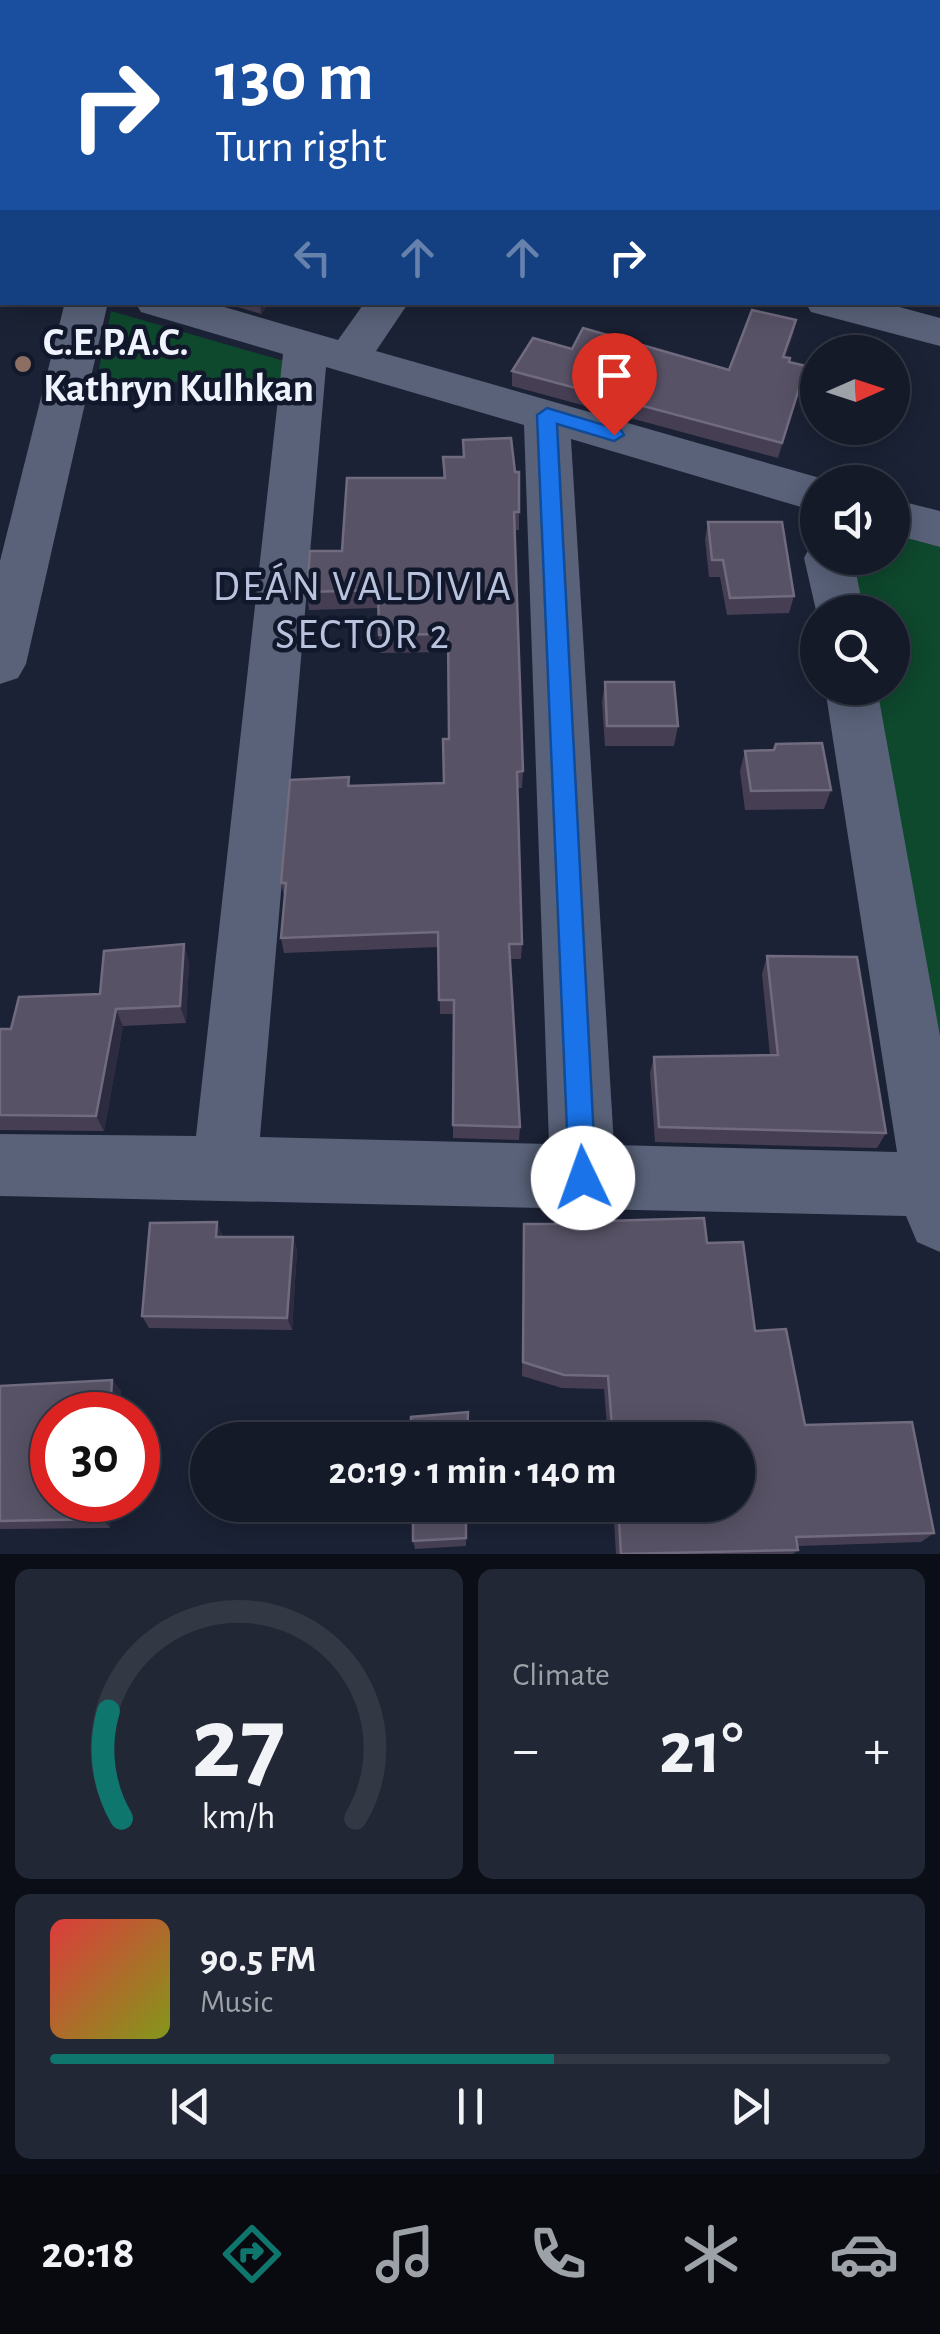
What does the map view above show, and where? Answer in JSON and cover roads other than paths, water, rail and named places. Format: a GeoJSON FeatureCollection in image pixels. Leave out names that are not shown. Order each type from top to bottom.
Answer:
{"type":"FeatureCollection","features":[{"type":"Feature","properties":{"kind":"street"},"geometry":{"type":"LineString","coordinates":[[0,664],[86,305]]}},
{"type":"Feature","properties":{"kind":"street"},"geometry":{"type":"LineString","coordinates":[[166,305],[800,489]]}},
{"type":"Feature","properties":{"kind":"street"},"geometry":{"type":"LineString","coordinates":[[225,1166],[327,352],[384,305]]}},
{"type":"Feature","properties":{"kind":"street"},"geometry":{"type":"LineString","coordinates":[[837,305],[940,332]]}},
{"type":"Feature","properties":{"kind":"street"},"geometry":{"type":"LineString","coordinates":[[547,415],[583,1178]]}},
{"type":"Feature","properties":{"kind":"street"},"geometry":{"type":"LineString","coordinates":[[910,521],[940,529]]}},
{"type":"Feature","properties":{"kind":"street"},"geometry":{"type":"LineString","coordinates":[[0,1165],[225,1166],[583,1178],[938,1197],[854,705]]}},
{"type":"Feature","properties":{"kind":"place","name":"C.E.P.A.C. Kathryn Kulhkan"},"geometry":{"type":"Point","coordinates":[23,364]}},
{"type":"Feature","properties":{"kind":"district","name":"DEÁN VALDIVIA SECTOR 2"},"geometry":{"type":"Point","coordinates":[363,609]}}]}
